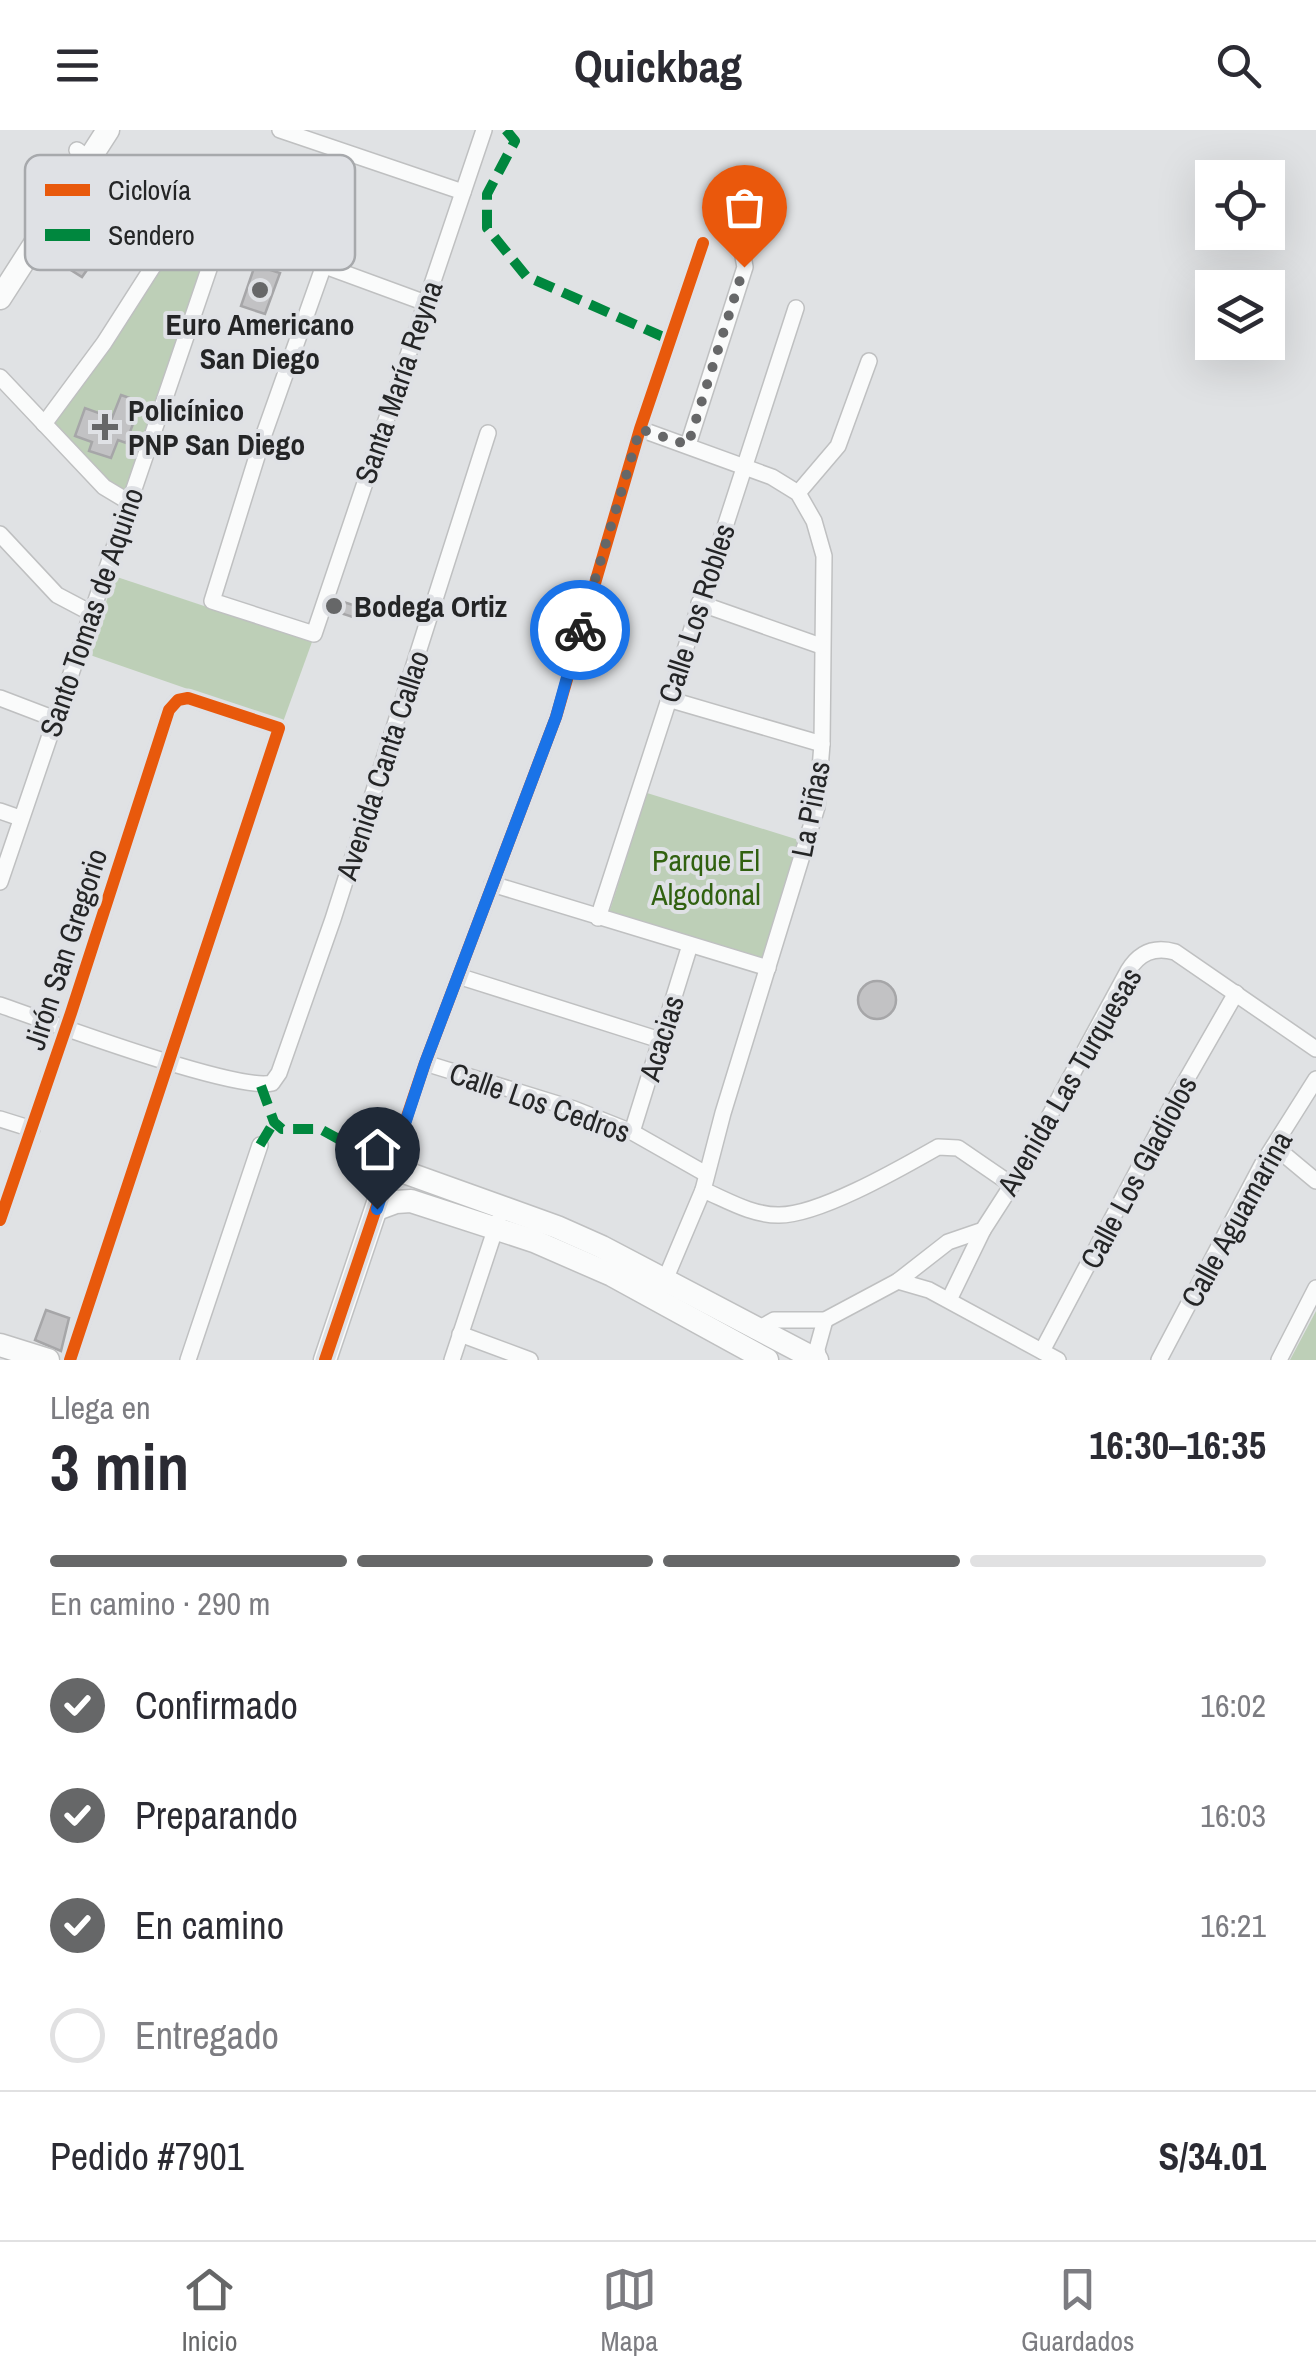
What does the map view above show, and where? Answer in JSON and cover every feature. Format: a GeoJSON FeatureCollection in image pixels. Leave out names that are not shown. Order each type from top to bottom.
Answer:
{"type":"FeatureCollection","features":[{"type":"Feature","properties":{"kind":"street"},"geometry":{"type":"LineString","coordinates":[[85,147],[108,130]]}},
{"type":"Feature","properties":{"kind":"street"},"geometry":{"type":"LineString","coordinates":[[280,130],[354,155]]}},
{"type":"Feature","properties":{"kind":"street","name":"Santa María Reyna"},"geometry":{"type":"LineString","coordinates":[[322,270],[212,601],[314,634],[484,130]]}},
{"type":"Feature","properties":{"kind":"street"},"geometry":{"type":"LineString","coordinates":[[355,155],[463,192]]}},
{"type":"Feature","properties":{"kind":"street"},"geometry":{"type":"LineString","coordinates":[[688,445],[744,267],[738,230],[726,199]]}},
{"type":"Feature","properties":{"kind":"street"},"geometry":{"type":"LineString","coordinates":[[0,271],[25,235]]}},
{"type":"Feature","properties":{"kind":"street"},"geometry":{"type":"LineString","coordinates":[[325,1360],[425,1063],[556,717],[640,429],[703,243]]}},
{"type":"Feature","properties":{"kind":"street"},"geometry":{"type":"LineString","coordinates":[[0,298],[25,254]]}},
{"type":"Feature","properties":{"kind":"street"},"geometry":{"type":"LineString","coordinates":[[44,424],[151,270]]}},
{"type":"Feature","properties":{"kind":"street","name":"Santo Tomas de Aquino"},"geometry":{"type":"LineString","coordinates":[[0,882],[209,270]]}},
{"type":"Feature","properties":{"kind":"street"},"geometry":{"type":"LineString","coordinates":[[338,270],[424,302]]}},
{"type":"Feature","properties":{"kind":"street","name":"Calle Los Robles"},"geometry":{"type":"LineString","coordinates":[[598,918],[796,308]]}},
{"type":"Feature","properties":{"kind":"street"},"geometry":{"type":"LineString","coordinates":[[640,429],[772,476],[798,493],[838,446],[869,361]]}},
{"type":"Feature","properties":{"kind":"street"},"geometry":{"type":"LineString","coordinates":[[0,377],[104,488],[130,502]]}},
{"type":"Feature","properties":{"kind":"street","name":"Avenida Canta Callao"},"geometry":{"type":"LineString","coordinates":[[168,1060],[261,1086],[272,1083],[279,1073],[488,432]]}},
{"type":"Feature","properties":{"kind":"street","name":"La Piñas"},"geometry":{"type":"LineString","coordinates":[[665,1280],[705,1182],[817,807],[822,744],[824,556],[814,520],[798,493]]}},
{"type":"Feature","properties":{"kind":"street"},"geometry":{"type":"LineString","coordinates":[[0,534],[57,595],[93,614]]}},
{"type":"Feature","properties":{"kind":"street"},"geometry":{"type":"LineString","coordinates":[[698,604],[821,646]]}},
{"type":"Feature","properties":{"kind":"street"},"geometry":{"type":"LineString","coordinates":[[0,698],[55,719]]}},
{"type":"Feature","properties":{"kind":"street","name":"Jirón San Gregorio"},"geometry":{"type":"LineString","coordinates":[[0,1220],[168,710],[182,698],[279,728],[168,1060]]}},
{"type":"Feature","properties":{"kind":"street"},"geometry":{"type":"LineString","coordinates":[[668,699],[822,744]]}},
{"type":"Feature","properties":{"kind":"street"},"geometry":{"type":"LineString","coordinates":[[0,811],[20,818]]}},
{"type":"Feature","properties":{"kind":"street"},"geometry":{"type":"LineString","coordinates":[[492,884],[768,968]]}},
{"type":"Feature","properties":{"kind":"street","name":"Acacias"},"geometry":{"type":"LineString","coordinates":[[632,1132],[690,945]]}},
{"type":"Feature","properties":{"kind":"street","name":"Avenida Las Turquesas"},"geometry":{"type":"LineString","coordinates":[[949,1300],[983,1230],[1012,1185],[1134,962],[1154,950],[1174,952],[1316,1049]]}},
{"type":"Feature","properties":{"kind":"street"},"geometry":{"type":"LineString","coordinates":[[458,976],[660,1040]]}},
{"type":"Feature","properties":{"kind":"street","name":"Calle Los Gladiolos"},"geometry":{"type":"LineString","coordinates":[[1042,1352],[1236,993]]}},
{"type":"Feature","properties":{"kind":"street"},"geometry":{"type":"LineString","coordinates":[[0,1005],[168,1060],[70,1360]]}},
{"type":"Feature","properties":{"kind":"street","name":"Calle Los Cedros"},"geometry":{"type":"LineString","coordinates":[[425,1063],[574,1109],[632,1132],[742,1208],[781,1216],[804,1211],[948,1146],[958,1148],[1012,1185]]}},
{"type":"Feature","properties":{"kind":"street","name":"Calle Aguamarina"},"geometry":{"type":"LineString","coordinates":[[1160,1360],[1274,1146],[1316,1079]]}},
{"type":"Feature","properties":{"kind":"street"},"geometry":{"type":"LineString","coordinates":[[0,1119],[32,1130]]}},
{"type":"Feature","properties":{"kind":"street"},"geometry":{"type":"LineString","coordinates":[[188,1360],[260,1145]]}},
{"type":"Feature","properties":{"kind":"street"},"geometry":{"type":"LineString","coordinates":[[1274,1146],[1316,1180]]}},
{"type":"Feature","properties":{"kind":"street"},"geometry":{"type":"LineString","coordinates":[[390,1167],[750,1339],[818,1360],[817,1348],[825,1320]]}},
{"type":"Feature","properties":{"kind":"street"},"geometry":{"type":"LineString","coordinates":[[377,1209],[411,1201],[499,1218],[602,1247],[665,1280],[750,1339],[767,1360]]}},
{"type":"Feature","properties":{"kind":"street"},"geometry":{"type":"LineString","coordinates":[[452,1360],[499,1218]]}},
{"type":"Feature","properties":{"kind":"street","name":"Avenida Las Turquesas"},"geometry":{"type":"LineString","coordinates":[[750,1339],[765,1322],[784,1318],[825,1320],[898,1281],[948,1242],[983,1230]]}},
{"type":"Feature","properties":{"kind":"street"},"geometry":{"type":"LineString","coordinates":[[898,1281],[917,1284],[1058,1360]]}},
{"type":"Feature","properties":{"kind":"street"},"geometry":{"type":"LineString","coordinates":[[1279,1360],[1316,1288]]}},
{"type":"Feature","properties":{"kind":"street"},"geometry":{"type":"LineString","coordinates":[[460,1334],[530,1360]]}},
{"type":"Feature","properties":{"kind":"street"},"geometry":{"type":"LineString","coordinates":[[0,1345],[48,1360]]}},
{"type":"Feature","properties":{"kind":"green space"},"geometry":{"type":"Polygon","coordinates":[[[154,270],[205,270],[127,496],[106,482],[50,424],[154,270]]]}},
{"type":"Feature","properties":{"kind":"green space"},"geometry":{"type":"Polygon","coordinates":[[[114,576],[312,642],[283,722],[90,655],[114,576]]]}},
{"type":"Feature","properties":{"kind":"green space","name":"Parque El Algodonal"},"geometry":{"type":"Polygon","coordinates":[[[647,793],[802,841],[764,961],[609,913],[647,793]]]}},
{"type":"Feature","properties":{"kind":"green space"},"geometry":{"type":"Polygon","coordinates":[[[1316,1311],[1316,1360],[1290,1360],[1316,1311]]]}},
{"type":"Feature","properties":{"kind":"building","name":"Euro Americano San Diego"},"geometry":{"type":"Polygon","coordinates":[[[253,270],[280,273],[265,314],[241,306],[253,270]]]}},
{"type":"Feature","properties":{"kind":"building","name":"Policínico PNP San Diego"},"geometry":{"type":"Polygon","coordinates":[[[121,395],[141,402],[126,443],[118,440],[111,458],[89,451],[92,442],[75,436],[85,408],[112,418],[121,395]]]}},
{"type":"Feature","properties":{"kind":"building"},"geometry":{"type":"Polygon","coordinates":[[[337,600],[363,608],[359,619],[334,611],[337,600]]]}},
{"type":"Feature","properties":{"kind":"building"},"geometry":{"type":"Polygon","coordinates":[[[877,981],[890,987],[896,1000],[890,1013],[877,1019],[864,1013],[858,1000],[864,987],[877,981]]]}},
{"type":"Feature","properties":{"kind":"building"},"geometry":{"type":"Polygon","coordinates":[[[46,1310],[69,1318],[61,1351],[35,1340],[46,1310]]]}},
{"type":"Feature","properties":{"kind":"marked path"},"geometry":{"type":"LineString","coordinates":[[506,130],[515,141],[487,194],[487,228],[526,276],[670,340]]}},
{"type":"Feature","properties":{"kind":"marked path"},"geometry":{"type":"LineString","coordinates":[[261,1086],[274,1122],[282,1129],[320,1129],[390,1167]]}},
{"type":"Feature","properties":{"kind":"marked path"},"geometry":{"type":"LineString","coordinates":[[260,1145],[274,1122]]}},
{"type":"Feature","properties":{"kind":"cycle path"},"geometry":{"type":"LineString","coordinates":[[325,1360],[425,1063],[556,717],[640,429],[703,243]]}},
{"type":"Feature","properties":{"kind":"cycle path"},"geometry":{"type":"LineString","coordinates":[[0,1220],[169,710],[178,700],[188,698],[279,728],[70,1360]]}},
{"type":"Feature","properties":{"kind":"way so far"},"geometry":{"type":"LineString","coordinates":[[580,630],[640,429],[688,445],[744,267]]}},
{"type":"Feature","properties":{"kind":"place","name":"Euro Americano San Diego"},"geometry":{"type":"Point","coordinates":[260,290]}},
{"type":"Feature","properties":{"kind":"place","name":"Policínico PNP San Diego"},"geometry":{"type":"Point","coordinates":[105,427]}},
{"type":"Feature","properties":{"kind":"place","name":"Bodega Ortiz"},"geometry":{"type":"Point","coordinates":[334,606]}},
{"type":"Feature","properties":{"kind":"route"},"geometry":{"type":"LineString","coordinates":[[377,1209],[425,1063],[556,717],[580,630]]}}]}
